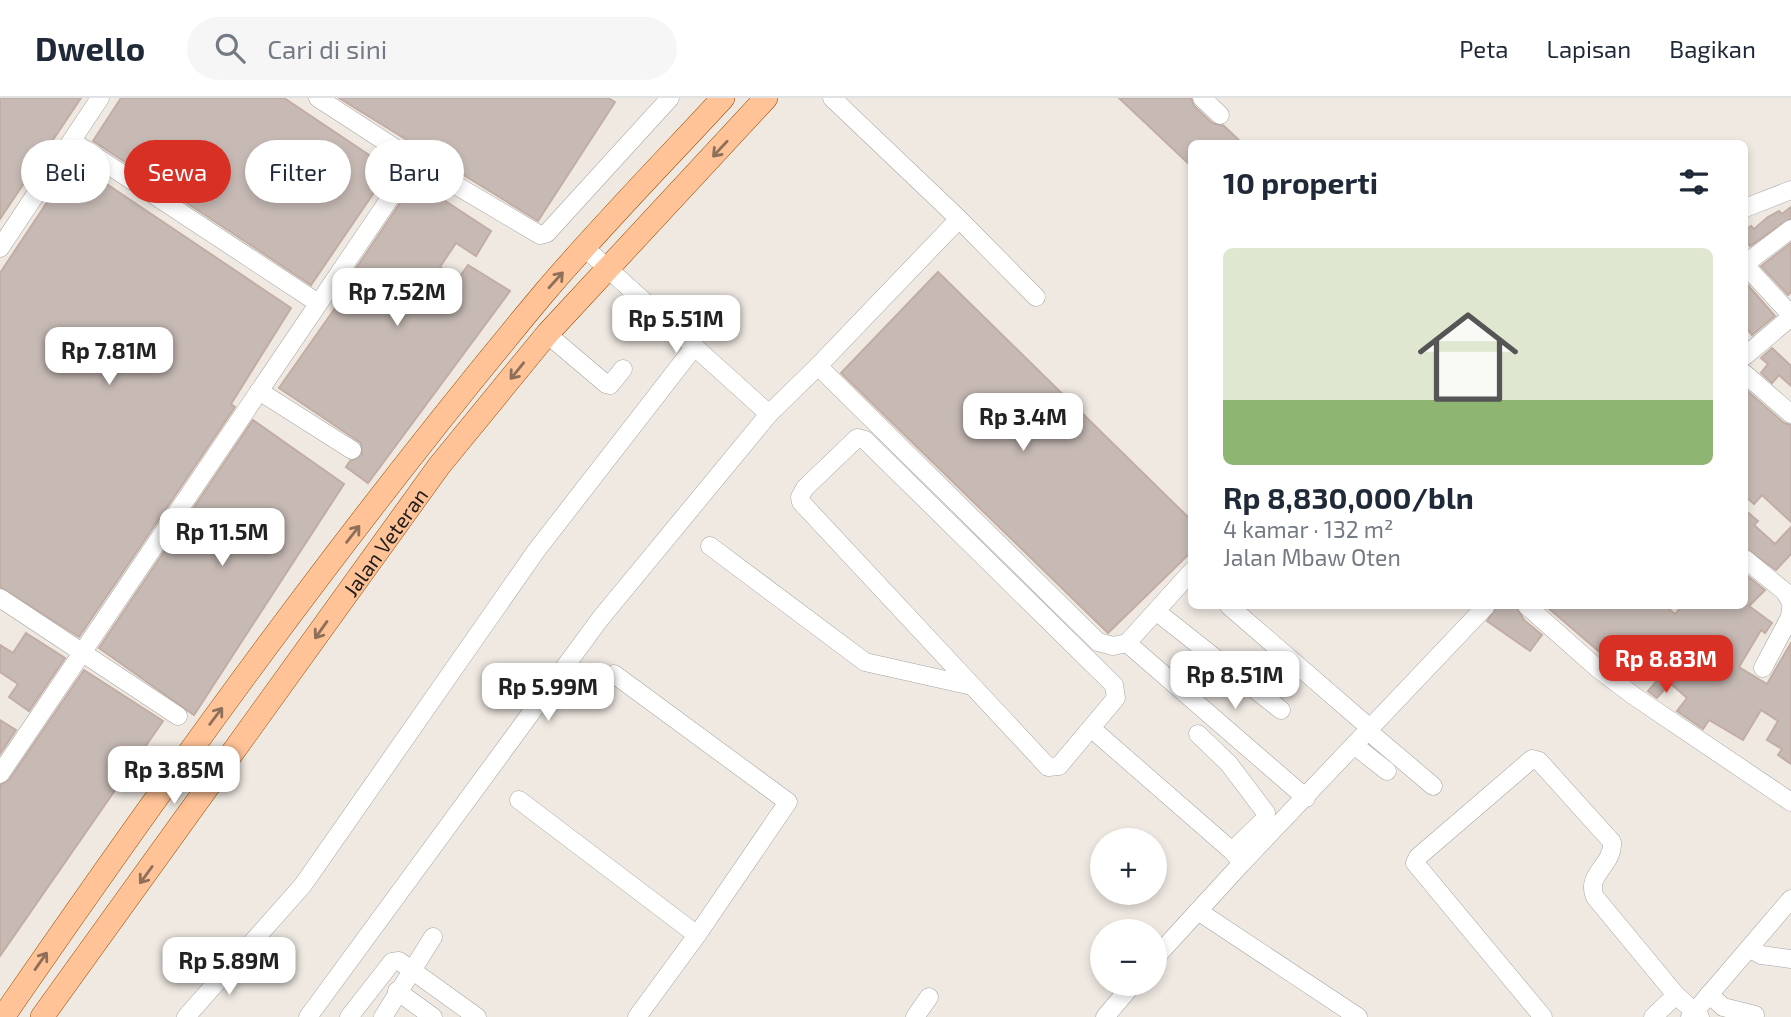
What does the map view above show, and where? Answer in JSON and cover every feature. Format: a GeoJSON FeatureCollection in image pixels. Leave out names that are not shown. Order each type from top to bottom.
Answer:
{"type":"FeatureCollection","features":[{"type":"Feature","properties":{"kind":"main road","name":"Jalan Veteran"},"geometry":{"type":"LineString","coordinates":[[3,1017],[145,811],[419,449],[585,248],[723,98]]}},
{"type":"Feature","properties":{"kind":"main road","name":"Jalan Veteran"},"geometry":{"type":"LineString","coordinates":[[42,1017],[439,466],[547,334],[766,98]]}},
{"type":"Feature","properties":{"kind":"main road"},"geometry":{"type":"LineString","coordinates":[[145,811],[175,835]]}},
{"type":"Feature","properties":{"kind":"street"},"geometry":{"type":"LineString","coordinates":[[73,140],[100,98]]}},
{"type":"Feature","properties":{"kind":"street"},"geometry":{"type":"LineString","coordinates":[[318,98],[383,140]]}},
{"type":"Feature","properties":{"kind":"street"},"geometry":{"type":"LineString","coordinates":[[464,191],[536,234],[545,235],[670,98]]}},
{"type":"Feature","properties":{"kind":"street"},"geometry":{"type":"LineString","coordinates":[[832,98],[1036,297]]}},
{"type":"Feature","properties":{"kind":"street"},"geometry":{"type":"LineString","coordinates":[[1202,98],[1220,116]]}},
{"type":"Feature","properties":{"kind":"street"},"geometry":{"type":"LineString","coordinates":[[110,166],[318,303]]}},
{"type":"Feature","properties":{"kind":"street"},"geometry":{"type":"LineString","coordinates":[[1748,207],[1791,190]]}},
{"type":"Feature","properties":{"kind":"street"},"geometry":{"type":"LineString","coordinates":[[0,248],[30,203]]}},
{"type":"Feature","properties":{"kind":"street"},"geometry":{"type":"LineString","coordinates":[[0,774],[386,203]]}},
{"type":"Feature","properties":{"kind":"street"},"geometry":{"type":"LineString","coordinates":[[308,1017],[600,619],[769,414],[959,219]]}},
{"type":"Feature","properties":{"kind":"street"},"geometry":{"type":"LineString","coordinates":[[1748,262],[1791,229]]}},
{"type":"Feature","properties":{"kind":"street"},"geometry":{"type":"LineString","coordinates":[[585,248],[769,414]]}},
{"type":"Feature","properties":{"kind":"street"},"geometry":{"type":"LineString","coordinates":[[1748,267],[1791,316],[1748,353]]}},
{"type":"Feature","properties":{"kind":"street"},"geometry":{"type":"LineString","coordinates":[[547,334],[606,384],[610,385],[623,369]]}},
{"type":"Feature","properties":{"kind":"street"},"geometry":{"type":"LineString","coordinates":[[186,1017],[303,885],[536,551],[695,346]]}},
{"type":"Feature","properties":{"kind":"street"},"geometry":{"type":"LineString","coordinates":[[818,366],[1098,642],[1133,648],[1306,798]]}},
{"type":"Feature","properties":{"kind":"street"},"geometry":{"type":"LineString","coordinates":[[1748,376],[1791,414]]}},
{"type":"Feature","properties":{"kind":"street"},"geometry":{"type":"LineString","coordinates":[[259,391],[352,450]]}},
{"type":"Feature","properties":{"kind":"street"},"geometry":{"type":"LineString","coordinates":[[857,438],[865,440],[1114,685],[1116,698],[1059,766],[1048,767],[972,686],[801,502],[800,497],[805,488],[857,438]]}},
{"type":"Feature","properties":{"kind":"street"},"geometry":{"type":"LineString","coordinates":[[710,546],[865,662],[972,686]]}},
{"type":"Feature","properties":{"kind":"street"},"geometry":{"type":"LineString","coordinates":[[1748,561],[1784,591],[1791,602]]}},
{"type":"Feature","properties":{"kind":"street"},"geometry":{"type":"LineString","coordinates":[[1133,648],[1157,612],[1188,577]]}},
{"type":"Feature","properties":{"kind":"street"},"geometry":{"type":"LineString","coordinates":[[0,598],[178,716]]}},
{"type":"Feature","properties":{"kind":"street"},"geometry":{"type":"LineString","coordinates":[[1763,668],[1790,617],[1791,608]]}},
{"type":"Feature","properties":{"kind":"street"},"geometry":{"type":"LineString","coordinates":[[1232,609],[1433,786]]}},
{"type":"Feature","properties":{"kind":"street"},"geometry":{"type":"LineString","coordinates":[[1237,857],[1306,798],[1483,609]]}},
{"type":"Feature","properties":{"kind":"street"},"geometry":{"type":"LineString","coordinates":[[1530,609],[1597,668],[1634,696],[1791,802]]}},
{"type":"Feature","properties":{"kind":"street"},"geometry":{"type":"LineString","coordinates":[[1157,612],[1281,710]]}},
{"type":"Feature","properties":{"kind":"street"},"geometry":{"type":"LineString","coordinates":[[614,674],[788,802],[638,1017]]}},
{"type":"Feature","properties":{"kind":"street"},"geometry":{"type":"LineString","coordinates":[[1091,728],[1237,857]]}},
{"type":"Feature","properties":{"kind":"street"},"geometry":{"type":"LineString","coordinates":[[1167,945],[1198,911],[1264,820],[1266,813],[1264,806],[1229,764],[1198,734]]}},
{"type":"Feature","properties":{"kind":"street"},"geometry":{"type":"LineString","coordinates":[[1354,745],[1387,771]]}},
{"type":"Feature","properties":{"kind":"street"},"geometry":{"type":"LineString","coordinates":[[1543,1017],[1415,863],[1532,759],[1539,761],[1612,842],[1610,857],[1591,887],[1595,897],[1695,1015],[1709,994],[1791,899]]}},
{"type":"Feature","properties":{"kind":"street"},"geometry":{"type":"LineString","coordinates":[[519,800],[697,935]]}},
{"type":"Feature","properties":{"kind":"street"},"geometry":{"type":"LineString","coordinates":[[1198,911],[1358,1017]]}},
{"type":"Feature","properties":{"kind":"street"},"geometry":{"type":"LineString","coordinates":[[386,1016],[397,991],[433,937]]}},
{"type":"Feature","properties":{"kind":"street"},"geometry":{"type":"LineString","coordinates":[[1749,948],[1761,955],[1791,960]]}},
{"type":"Feature","properties":{"kind":"street"},"geometry":{"type":"LineString","coordinates":[[349,1017],[392,962],[399,961],[477,1017]]}},
{"type":"Feature","properties":{"kind":"street"},"geometry":{"type":"LineString","coordinates":[[397,991],[433,1017]]}},
{"type":"Feature","properties":{"kind":"street"},"geometry":{"type":"LineString","coordinates":[[1709,994],[1723,1007],[1755,1015]]}},
{"type":"Feature","properties":{"kind":"street"},"geometry":{"type":"LineString","coordinates":[[1653,1017],[1676,995]]}},
{"type":"Feature","properties":{"kind":"street"},"geometry":{"type":"LineString","coordinates":[[1105,1017],[1123,996]]}},
{"type":"Feature","properties":{"kind":"street"},"geometry":{"type":"LineString","coordinates":[[915,1017],[929,997]]}},
{"type":"Feature","properties":{"kind":"building"},"geometry":{"type":"Polygon","coordinates":[[[0,98],[81,98],[53,140],[21,140],[21,188],[0,219],[0,98]]]}},
{"type":"Feature","properties":{"kind":"building"},"geometry":{"type":"Polygon","coordinates":[[[121,98],[284,98],[347,140],[245,140],[245,203],[351,203],[351,143],[365,152],[367,203],[311,285],[187,203],[231,203],[231,140],[124,140],[124,161],[110,152],[110,140],[94,140],[121,98]]]}},
{"type":"Feature","properties":{"kind":"building"},"geometry":{"type":"Polygon","coordinates":[[[339,98],[608,98],[615,102],[538,221],[464,175],[464,140],[407,140],[339,98]]]}},
{"type":"Feature","properties":{"kind":"building"},"geometry":{"type":"Polygon","coordinates":[[[1119,98],[1191,98],[1194,106],[1212,123],[1224,126],[1239,140],[1188,140],[1188,163],[1119,98]]]}},
{"type":"Feature","properties":{"kind":"building"},"geometry":{"type":"Polygon","coordinates":[[[110,186],[124,196],[124,203],[135,203],[291,308],[231,404],[235,407],[79,637],[0,587],[0,273],[47,203],[110,203],[110,186]]]}},
{"type":"Feature","properties":{"kind":"building"},"geometry":{"type":"Polygon","coordinates":[[[400,203],[448,203],[491,231],[476,256],[456,243],[440,267],[458,279],[468,265],[510,291],[368,483],[346,467],[350,461],[362,455],[361,443],[279,388],[338,304],[334,301],[400,203]]]}},
{"type":"Feature","properties":{"kind":"building"},"geometry":{"type":"Polygon","coordinates":[[[1791,207],[1791,218],[1750,246],[1748,228],[1751,226],[1754,229],[1779,211],[1782,214],[1791,207]]]}},
{"type":"Feature","properties":{"kind":"building"},"geometry":{"type":"Polygon","coordinates":[[[1791,243],[1791,292],[1788,295],[1761,266],[1791,243]]]}},
{"type":"Feature","properties":{"kind":"building"},"geometry":{"type":"Polygon","coordinates":[[[938,272],[1188,517],[1188,555],[1108,633],[841,373],[938,272]]]}},
{"type":"Feature","properties":{"kind":"building"},"geometry":{"type":"Polygon","coordinates":[[[1748,285],[1775,316],[1752,335],[1748,330],[1748,285]]]}},
{"type":"Feature","properties":{"kind":"building"},"geometry":{"type":"Polygon","coordinates":[[[1772,348],[1791,366],[1791,386],[1779,375],[1772,383],[1761,373],[1768,364],[1761,358],[1772,348]]]}},
{"type":"Feature","properties":{"kind":"building"},"geometry":{"type":"Polygon","coordinates":[[[1748,392],[1784,423],[1791,425],[1791,522],[1762,495],[1754,504],[1748,499],[1748,392]]]}},
{"type":"Feature","properties":{"kind":"building"},"geometry":{"type":"Polygon","coordinates":[[[253,420],[344,484],[194,715],[99,648],[253,420]]]}},
{"type":"Feature","properties":{"kind":"building"},"geometry":{"type":"Polygon","coordinates":[[[1748,513],[1758,521],[1754,525],[1775,544],[1791,527],[1791,554],[1776,570],[1748,550],[1748,513]]]}},
{"type":"Feature","properties":{"kind":"building"},"geometry":{"type":"Polygon","coordinates":[[[1748,576],[1765,590],[1749,606],[1772,623],[1765,633],[1761,630],[1739,667],[1767,684],[1791,643],[1791,764],[1778,755],[1782,749],[1767,740],[1778,721],[1761,710],[1743,740],[1709,720],[1703,729],[1677,711],[1687,698],[1670,683],[1657,698],[1648,691],[1669,667],[1651,654],[1631,679],[1549,609],[1669,609],[1675,614],[1679,609],[1748,609],[1748,576]]]}},
{"type":"Feature","properties":{"kind":"building"},"geometry":{"type":"Polygon","coordinates":[[[1495,609],[1518,609],[1524,620],[1542,635],[1530,651],[1487,621],[1495,609]]]}},
{"type":"Feature","properties":{"kind":"building"},"geometry":{"type":"Polygon","coordinates":[[[26,633],[65,658],[29,711],[9,697],[18,684],[0,672],[0,645],[13,653],[26,633]]]}},
{"type":"Feature","properties":{"kind":"building"},"geometry":{"type":"Polygon","coordinates":[[[84,670],[163,721],[0,956],[0,785],[9,780],[84,670]]]}},
{"type":"Feature","properties":{"kind":"building"},"geometry":{"type":"Polygon","coordinates":[[[0,720],[16,730],[0,754],[0,720]]]}}]}
